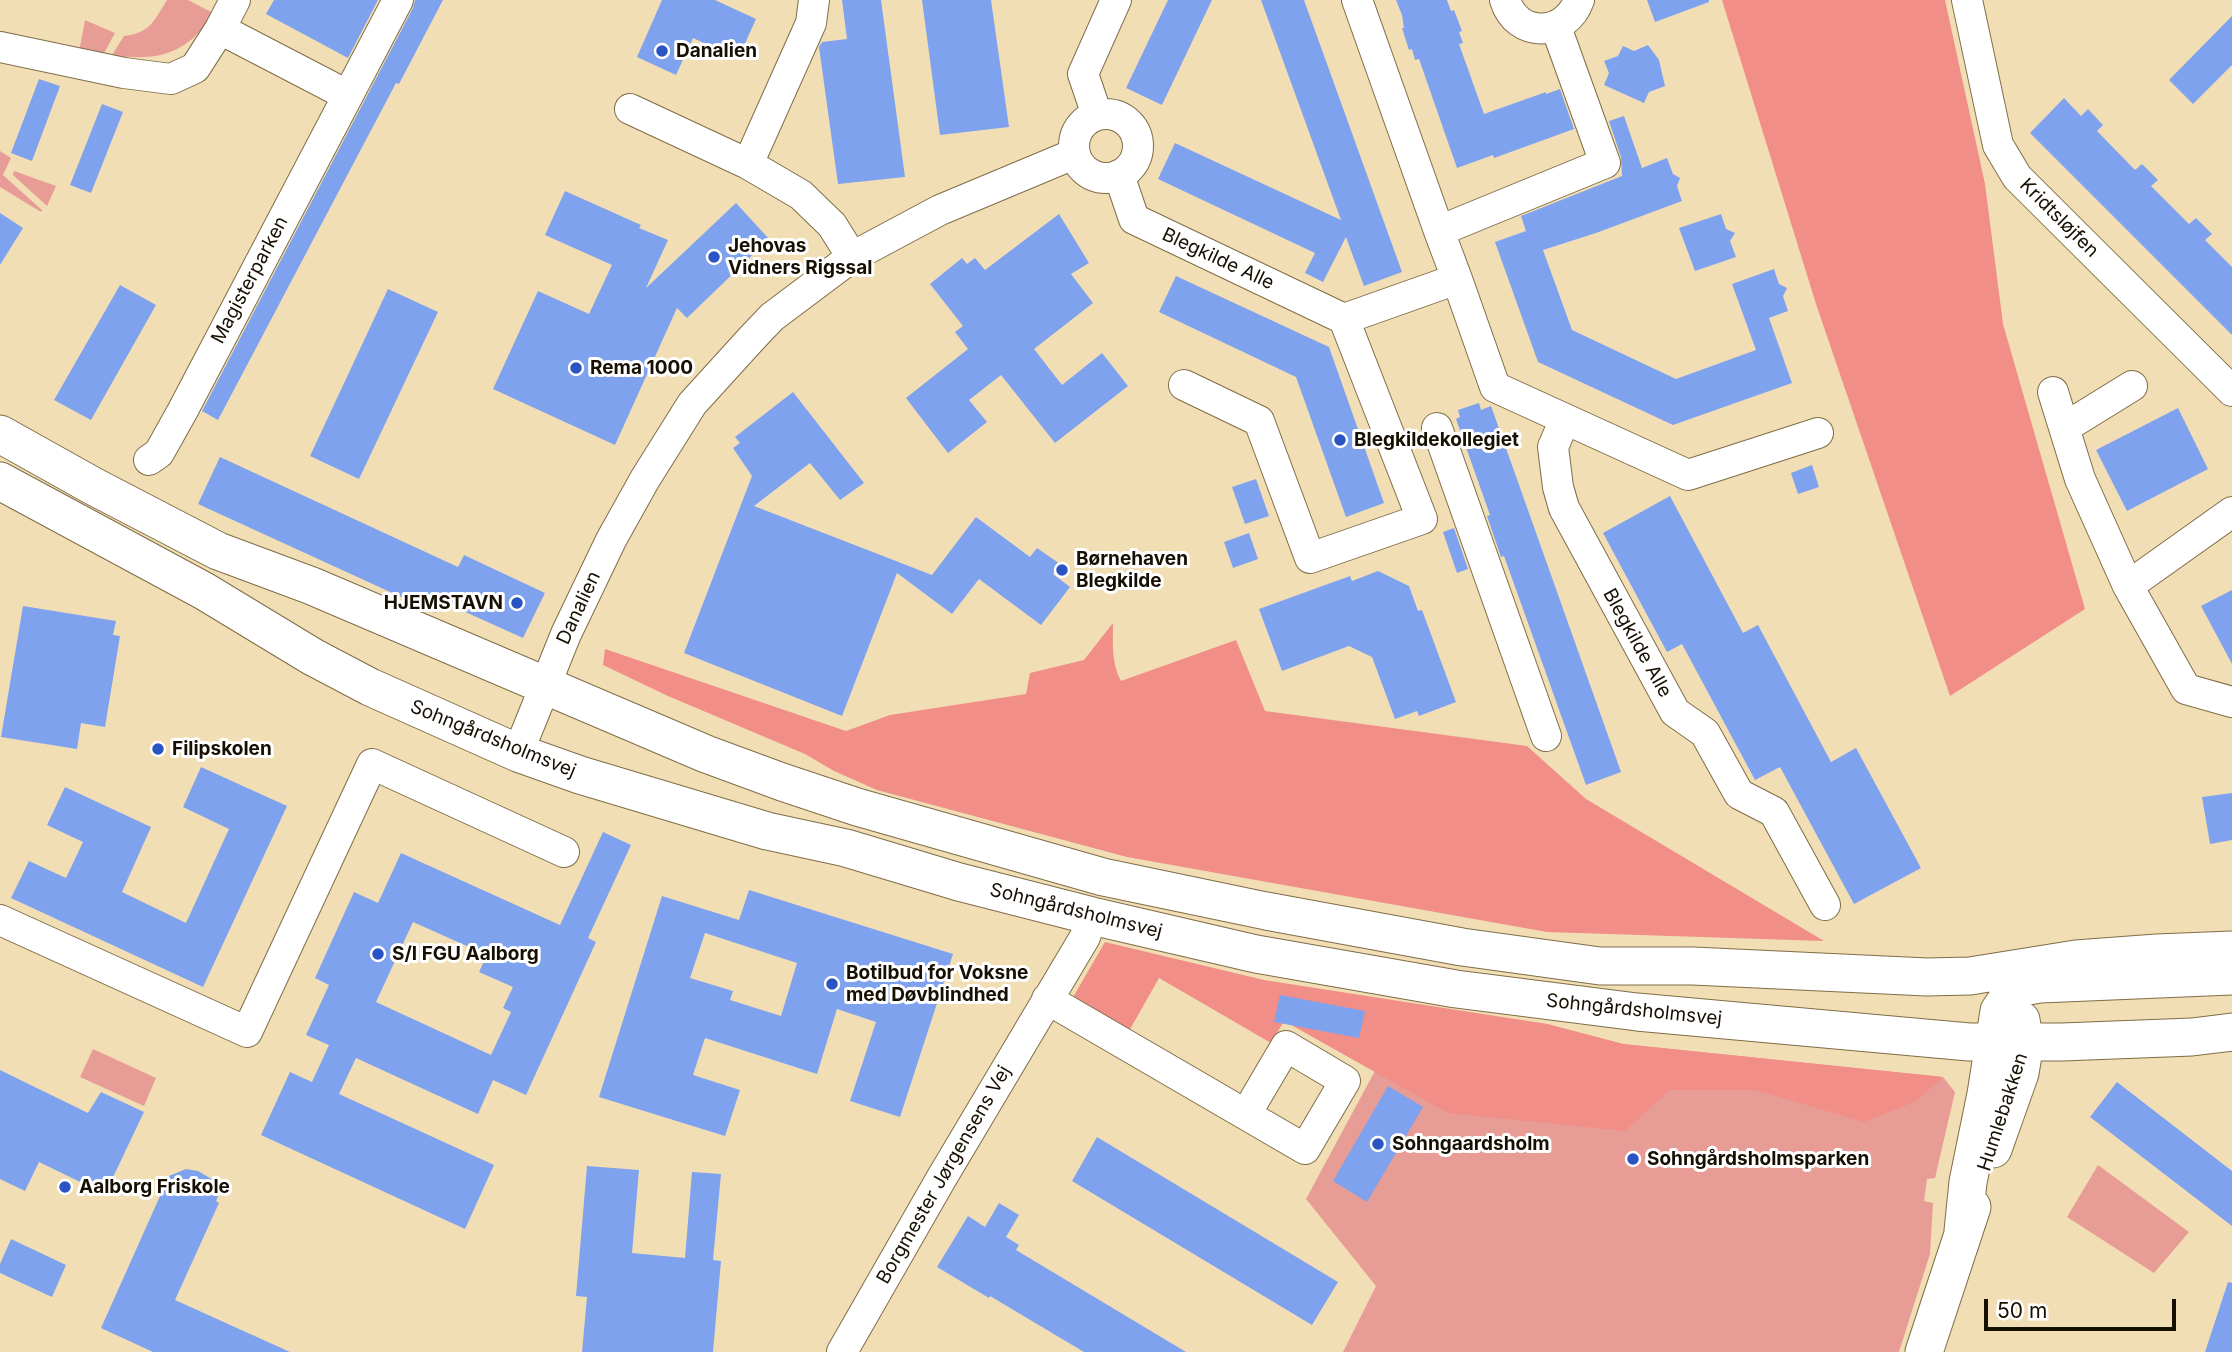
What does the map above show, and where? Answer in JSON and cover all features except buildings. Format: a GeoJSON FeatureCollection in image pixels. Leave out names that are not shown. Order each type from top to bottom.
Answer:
{"type":"FeatureCollection","features":[{"type":"Feature","properties":{"kind":"street"},"geometry":{"type":"LineString","coordinates":[[0,47],[124,73],[171,79],[195,68],[235,0]]}},
{"type":"Feature","properties":{"kind":"street","name":"Magisterparken"},"geometry":{"type":"LineString","coordinates":[[149,460],[159,453],[398,0]]}},
{"type":"Feature","properties":{"kind":"street"},"geometry":{"type":"LineString","coordinates":[[748,164],[811,23],[814,0]]}},
{"type":"Feature","properties":{"kind":"street"},"geometry":{"type":"LineString","coordinates":[[1097,115],[1083,74],[1116,0]]}},
{"type":"Feature","properties":{"kind":"street"},"geometry":{"type":"LineString","coordinates":[[1357,0],[1495,387],[1688,475],[1818,433]]}},
{"type":"Feature","properties":{"kind":"street"},"geometry":{"type":"LineString","coordinates":[[1505,0],[1512,14],[1521,22],[1544,29],[1556,27],[1567,20],[1576,10],[1579,0]]}},
{"type":"Feature","properties":{"kind":"street","name":"Kridtsløjfen"},"geometry":{"type":"LineString","coordinates":[[1967,0],[1998,145],[2017,177],[2232,391]]}},
{"type":"Feature","properties":{"kind":"street"},"geometry":{"type":"LineString","coordinates":[[1439,231],[1605,163],[1556,27]]}},
{"type":"Feature","properties":{"kind":"street"},"geometry":{"type":"LineString","coordinates":[[220,29],[347,95]]}},
{"type":"Feature","properties":{"kind":"street"},"geometry":{"type":"LineString","coordinates":[[630,109],[748,164],[801,194],[832,225],[852,257]]}},
{"type":"Feature","properties":{"kind":"street"},"geometry":{"type":"LineString","coordinates":[[1107,113],[1126,121],[1137,137],[1136,157],[1131,166],[1119,175],[1105,178],[1086,172],[1074,154],[1075,134],[1088,119],[1097,115],[1107,113]]}},
{"type":"Feature","properties":{"kind":"street","name":"Danalien"},"geometry":{"type":"LineString","coordinates":[[519,753],[566,634],[611,540],[645,479],[692,404],[772,317],[852,257],[940,210],[1074,154]]}},
{"type":"Feature","properties":{"kind":"street","name":"Blegkilde Alle"},"geometry":{"type":"LineString","coordinates":[[1119,175],[1134,219],[1344,319]]}},
{"type":"Feature","properties":{"kind":"street"},"geometry":{"type":"LineString","coordinates":[[1422,519],[1344,319],[1457,279]]}},
{"type":"Feature","properties":{"kind":"street"},"geometry":{"type":"LineString","coordinates":[[1184,385],[1259,421],[1310,558],[1422,519],[1462,500]]}},
{"type":"Feature","properties":{"kind":"street"},"geometry":{"type":"LineString","coordinates":[[2064,428],[2132,387]]}},
{"type":"Feature","properties":{"kind":"street"},"geometry":{"type":"LineString","coordinates":[[2053,393],[2080,479],[2128,586],[2186,689],[2232,702]]}},
{"type":"Feature","properties":{"kind":"street","name":"Blegkilde Alle"},"geometry":{"type":"LineString","coordinates":[[1566,419],[1553,447],[1564,508],[1675,712],[1704,733],[1739,794],[1774,812],[1825,905]]}},
{"type":"Feature","properties":{"kind":"street"},"geometry":{"type":"LineString","coordinates":[[1437,428],[1546,736]]}},
{"type":"Feature","properties":{"kind":"street","name":"Sohngårdsholmsvej"},"geometry":{"type":"LineString","coordinates":[[0,434],[218,551],[312,586],[706,754],[857,807],[1102,877],[1462,947],[1600,966],[1704,967],[1927,978],[1970,976],[2076,960],[2232,950]]}},
{"type":"Feature","properties":{"kind":"street","name":"Sohngårdsholmsvej"},"geometry":{"type":"LineString","coordinates":[[0,481],[204,591],[313,657],[370,687],[519,753],[580,775],[767,831],[846,848],[959,883],[1092,916],[1256,954],[1456,989],[1637,1012],[1898,1037],[2009,1043],[2179,1037],[2232,1032]]}},
{"type":"Feature","properties":{"kind":"street"},"geometry":{"type":"LineString","coordinates":[[2128,586],[2232,512]]}},
{"type":"Feature","properties":{"kind":"street"},"geometry":{"type":"LineString","coordinates":[[0,920],[247,1032],[372,764],[564,852]]}},
{"type":"Feature","properties":{"kind":"street","name":"Borgmester Jørgensens Vej"},"geometry":{"type":"LineString","coordinates":[[842,1352],[1085,937],[1092,916]]}},
{"type":"Feature","properties":{"kind":"street"},"geometry":{"type":"LineString","coordinates":[[1970,976],[2010,995],[2022,987],[2040,984],[2232,976]]}},
{"type":"Feature","properties":{"kind":"street","name":"Humlebakken"},"geometry":{"type":"LineString","coordinates":[[1924,1352],[1963,1231],[2020,1073],[2009,1043],[2020,1011],[2010,995]]}},
{"type":"Feature","properties":{"kind":"street"},"geometry":{"type":"LineString","coordinates":[[1047,999],[1246,1114]]}},
{"type":"Feature","properties":{"kind":"shaded area"},"geometry":{"type":"Polygon","coordinates":[[[167,0],[188,0],[213,13],[193,38],[170,52],[143,57],[112,55],[124,36],[140,32],[150,25],[167,0]]]}},
{"type":"Feature","properties":{"kind":"shaded area"},"geometry":{"type":"Polygon","coordinates":[[[1722,0],[1945,0],[1985,184],[2003,324],[2085,609],[1950,696],[1816,304],[1722,0]]]}},
{"type":"Feature","properties":{"kind":"shaded area"},"geometry":{"type":"Polygon","coordinates":[[[85,20],[115,33],[103,55],[79,52],[85,20]]]}},
{"type":"Feature","properties":{"kind":"shaded area"},"geometry":{"type":"Polygon","coordinates":[[[0,151],[11,158],[3,175],[42,210],[41,212],[0,187],[0,151]]]}},
{"type":"Feature","properties":{"kind":"shaded area"},"geometry":{"type":"Polygon","coordinates":[[[14,171],[56,186],[47,206],[13,175],[14,171]]]}},
{"type":"Feature","properties":{"kind":"shaded area"},"geometry":{"type":"Polygon","coordinates":[[[1113,623],[1114,660],[1121,681],[1236,640],[1265,711],[1527,746],[1586,799],[1824,941],[1547,932],[1127,857],[877,790],[834,771],[805,754],[668,696],[603,665],[605,649],[846,731],[890,715],[1026,694],[1030,673],[1084,660],[1113,623]]]}},
{"type":"Feature","properties":{"kind":"shaded area"},"geometry":{"type":"Polygon","coordinates":[[[1105,942],[1264,980],[1547,1024],[1623,1044],[1943,1077],[1914,1102],[1864,1122],[1755,1090],[1670,1090],[1625,1131],[1448,1113],[1284,1021],[1271,1043],[1159,978],[1129,1031],[1072,999],[1105,942]]]}},
{"type":"Feature","properties":{"kind":"shaded area","name":"Sohngårdsholmsparken"},"geometry":{"type":"Polygon","coordinates":[[[1411,1004],[1547,1024],[1623,1044],[1943,1077],[1955,1092],[1935,1178],[1927,1179],[1924,1201],[1933,1203],[1930,1254],[1899,1352],[1343,1352],[1376,1286],[1306,1199],[1411,1004]]]}},
{"type":"Feature","properties":{"kind":"shaded area"},"geometry":{"type":"Polygon","coordinates":[[[93,1049],[156,1078],[144,1106],[80,1077],[93,1049]]]}},
{"type":"Feature","properties":{"kind":"shaded area"},"geometry":{"type":"Polygon","coordinates":[[[2098,1165],[2189,1232],[2154,1273],[2067,1217],[2098,1165]]]}},
{"type":"Feature","properties":{"kind":"place","name":"Danalien"},"geometry":{"type":"Point","coordinates":[662,51]}},
{"type":"Feature","properties":{"kind":"place","name":"Jehovas Vidners Rigssal"},"geometry":{"type":"Point","coordinates":[714,257]}},
{"type":"Feature","properties":{"kind":"place","name":"Rema 1000"},"geometry":{"type":"Point","coordinates":[576,368]}},
{"type":"Feature","properties":{"kind":"place","name":"Blegkildekollegiet"},"geometry":{"type":"Point","coordinates":[1340,440]}},
{"type":"Feature","properties":{"kind":"place","name":"Børnehaven Blegkilde"},"geometry":{"type":"Point","coordinates":[1062,570]}},
{"type":"Feature","properties":{"kind":"place","name":"HJEMSTAVN"},"geometry":{"type":"Point","coordinates":[517,603]}},
{"type":"Feature","properties":{"kind":"place","name":"Filipskolen"},"geometry":{"type":"Point","coordinates":[158,749]}},
{"type":"Feature","properties":{"kind":"place","name":"S/I FGU Aalborg"},"geometry":{"type":"Point","coordinates":[378,954]}},
{"type":"Feature","properties":{"kind":"place","name":"Botilbud for Voksne med Døvblindhed"},"geometry":{"type":"Point","coordinates":[832,984]}},
{"type":"Feature","properties":{"kind":"place","name":"Sohngaardsholm"},"geometry":{"type":"Point","coordinates":[1378,1144]}},
{"type":"Feature","properties":{"kind":"place","name":"Sohngårdsholmsparken"},"geometry":{"type":"Point","coordinates":[1633,1159]}},
{"type":"Feature","properties":{"kind":"place","name":"Aalborg Friskole"},"geometry":{"type":"Point","coordinates":[65,1187]}}]}
